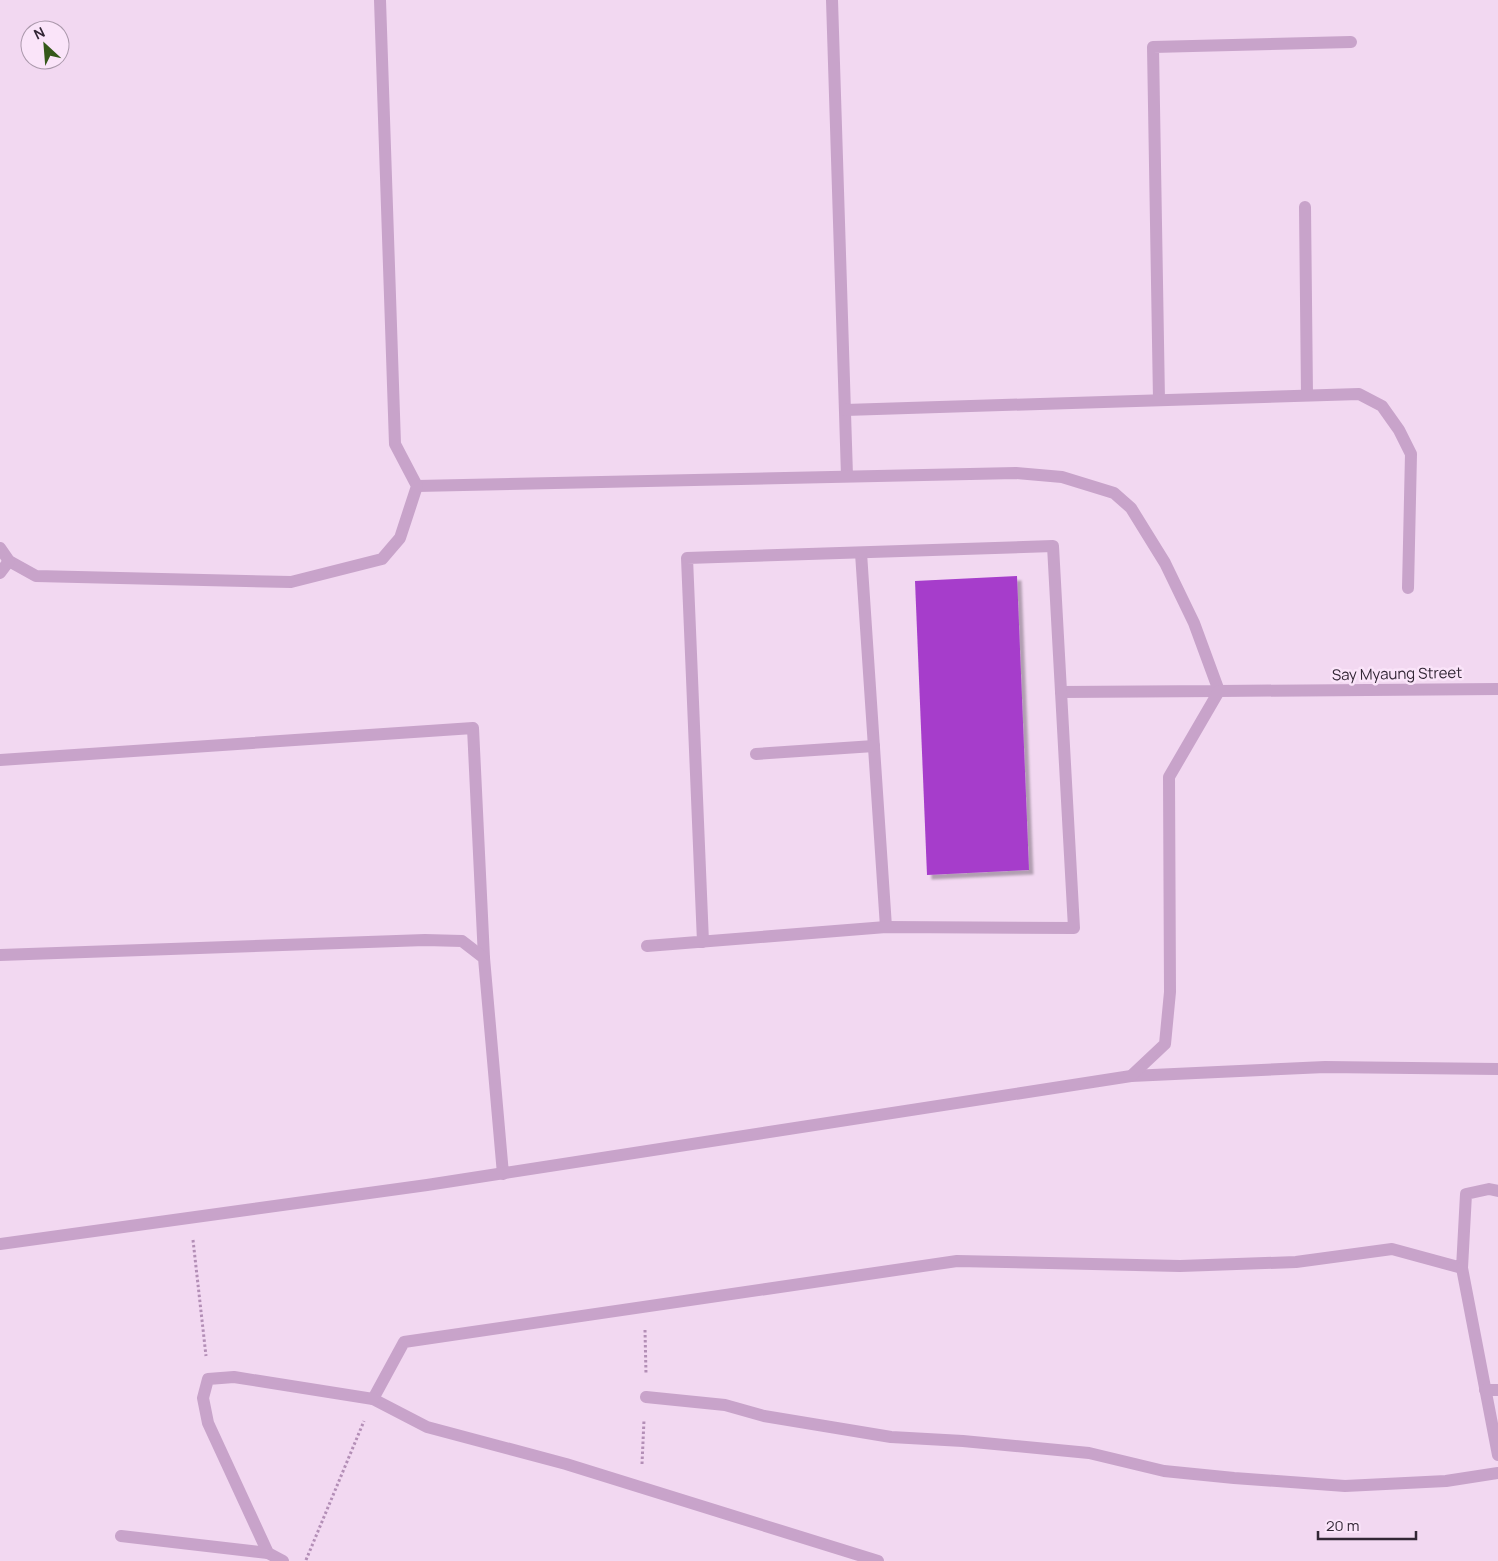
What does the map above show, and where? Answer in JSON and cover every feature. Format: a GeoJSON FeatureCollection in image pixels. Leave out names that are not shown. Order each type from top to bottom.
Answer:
{"type":"FeatureCollection","features":[{"type":"Feature","properties":{"kind":"street"},"geometry":{"type":"LineString","coordinates":[[0,548],[9,561],[36,576],[291,582],[382,559],[400,538],[417,486],[395,444],[380,0]]}},
{"type":"Feature","properties":{"kind":"street"},"geometry":{"type":"LineString","coordinates":[[832,0],[847,476]]}},
{"type":"Feature","properties":{"kind":"street"},"geometry":{"type":"LineString","coordinates":[[1159,400],[1152,47],[1351,42]]}},
{"type":"Feature","properties":{"kind":"street"},"geometry":{"type":"LineString","coordinates":[[1305,207],[1307,395]]}},
{"type":"Feature","properties":{"kind":"street"},"geometry":{"type":"LineString","coordinates":[[845,410],[1359,394],[1382,406],[1400,430],[1411,454],[1408,588]]}},
{"type":"Feature","properties":{"kind":"street"},"geometry":{"type":"LineString","coordinates":[[417,486],[1016,473],[1062,477],[1114,493],[1130,508],[1164,562],[1194,623],[1219,691],[1169,777],[1170,992],[1165,1044],[1131,1076]]}},
{"type":"Feature","properties":{"kind":"street"},"geometry":{"type":"LineString","coordinates":[[647,946],[704,942],[886,928],[1074,928],[1054,546],[687,558],[704,942]]}},
{"type":"Feature","properties":{"kind":"street"},"geometry":{"type":"LineString","coordinates":[[862,553],[886,928]]}},
{"type":"Feature","properties":{"kind":"street"},"geometry":{"type":"LineString","coordinates":[[0,573],[9,561]]}},
{"type":"Feature","properties":{"kind":"street","name":"Say Myaung Street"},"geometry":{"type":"LineString","coordinates":[[1061,692],[1498,689]]}},
{"type":"Feature","properties":{"kind":"street"},"geometry":{"type":"LineString","coordinates":[[0,760],[473,728],[484,958],[503,1174]]}},
{"type":"Feature","properties":{"kind":"street"},"geometry":{"type":"LineString","coordinates":[[756,754],[874,746]]}},
{"type":"Feature","properties":{"kind":"street"},"geometry":{"type":"LineString","coordinates":[[0,954],[424,940],[462,941],[484,958]]}},
{"type":"Feature","properties":{"kind":"street"},"geometry":{"type":"LineString","coordinates":[[0,1244],[503,1174],[1131,1076],[1326,1067],[1498,1069]]}},
{"type":"Feature","properties":{"kind":"street"},"geometry":{"type":"LineString","coordinates":[[1498,1191],[1489,1189],[1466,1194],[1462,1268],[1492,1390],[1498,1455]]}},
{"type":"Feature","properties":{"kind":"street"},"geometry":{"type":"LineString","coordinates":[[374,1399],[404,1342],[957,1261],[1190,1266],[1296,1262],[1392,1249],[1462,1268]]}},
{"type":"Feature","properties":{"kind":"street"},"geometry":{"type":"LineString","coordinates":[[268,1554],[208,1422],[203,1398],[208,1379],[234,1377],[374,1399],[427,1427],[566,1464],[878,1561]]}},
{"type":"Feature","properties":{"kind":"street"},"geometry":{"type":"LineString","coordinates":[[646,1397],[725,1405],[764,1416],[891,1437],[963,1441],[1089,1453],[1164,1470],[1234,1478],[1345,1486],[1446,1481],[1498,1473]]}},
{"type":"Feature","properties":{"kind":"street"},"geometry":{"type":"LineString","coordinates":[[120,1536],[268,1554],[283,1561]]}},
{"type":"Feature","properties":{"kind":"path"},"geometry":{"type":"LineString","coordinates":[[191,1218],[208,1379]]}},
{"type":"Feature","properties":{"kind":"path"},"geometry":{"type":"LineString","coordinates":[[640,1487],[646,1397],[645,1308]]}},
{"type":"Feature","properties":{"kind":"path"},"geometry":{"type":"LineString","coordinates":[[306,1561],[374,1399]]}},
{"type":"Feature","properties":{"kind":"building"},"geometry":{"type":"Polygon","coordinates":[[[1017,576],[1029,870],[927,875],[915,581],[1017,576]]]}}]}
